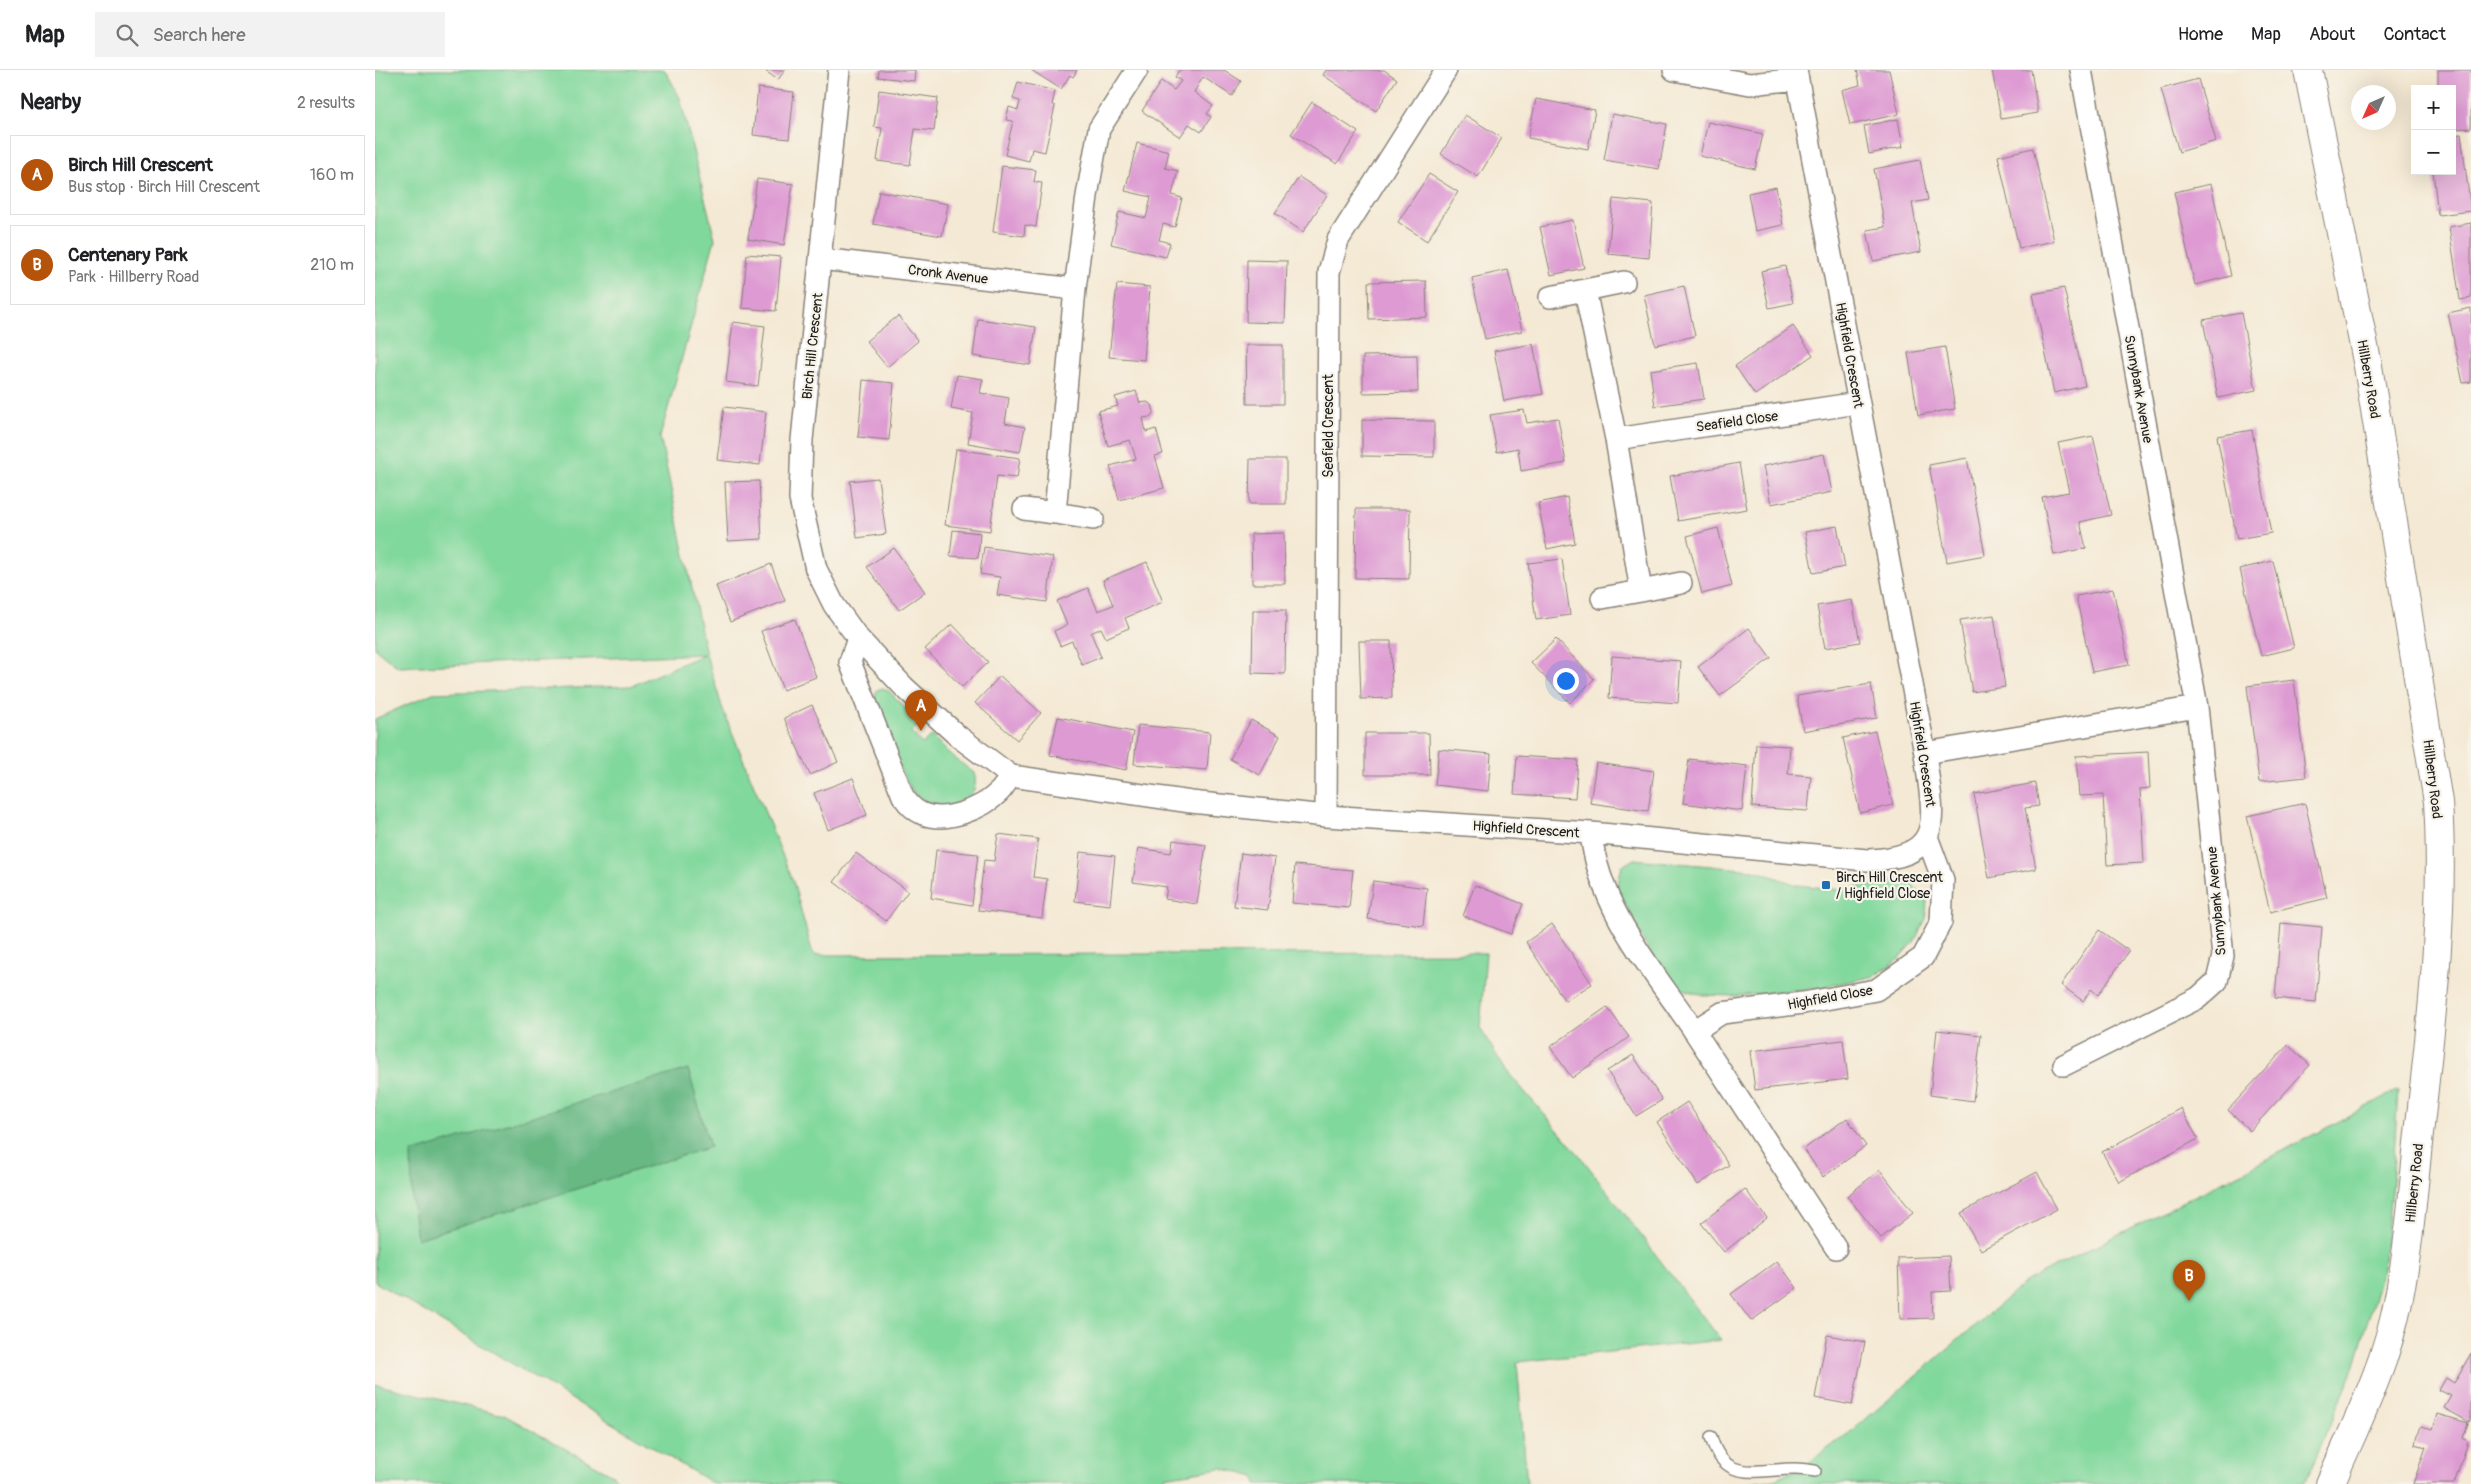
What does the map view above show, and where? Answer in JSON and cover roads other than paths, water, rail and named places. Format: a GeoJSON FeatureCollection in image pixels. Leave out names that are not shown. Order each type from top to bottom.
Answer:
{"type":"FeatureCollection","features":[{"type":"Feature","properties":{"kind":"highway","name":"Hillberry Road"},"geometry":{"type":"LineString","coordinates":[[2308,70],[2373,395],[2438,802],[2440,845],[2435,964],[2407,1250],[2383,1357],[2366,1404],[2330,1484]]}},
{"type":"Feature","properties":{"kind":"street","name":"Birch Hill Crescent"},"geometry":{"type":"LineString","coordinates":[[839,70],[803,440],[800,499],[816,569],[834,605],[858,638],[904,687],[959,737],[1011,776],[1191,802],[1326,816]]}},
{"type":"Feature","properties":{"kind":"street"},"geometry":{"type":"LineString","coordinates":[[1055,513],[1075,289],[1087,196],[1099,129],[1137,70]]}},
{"type":"Feature","properties":{"kind":"street","name":"Seafield Crescent"},"geometry":{"type":"LineString","coordinates":[[1326,816],[1329,272],[1338,240],[1446,70]]}},
{"type":"Feature","properties":{"kind":"street"},"geometry":{"type":"LineString","coordinates":[[1674,70],[1750,84],[1797,74]]}},
{"type":"Feature","properties":{"kind":"street","name":"Sunnybank Avenue"},"geometry":{"type":"LineString","coordinates":[[2064,1064],[2198,998],[2217,980],[2223,956],[2197,707],[2081,70]]}},
{"type":"Feature","properties":{"kind":"street","name":"Highfield Crescent"},"geometry":{"type":"LineString","coordinates":[[1326,816],[1591,833],[1867,860],[1904,855],[1919,846],[1927,836],[1933,820],[1925,753],[1797,74]]}},
{"type":"Feature","properties":{"kind":"street","name":"Cronk Avenue"},"geometry":{"type":"LineString","coordinates":[[821,259],[1075,289]]}},
{"type":"Feature","properties":{"kind":"street"},"geometry":{"type":"LineString","coordinates":[[1550,297],[1624,282]]}},
{"type":"Feature","properties":{"kind":"street"},"geometry":{"type":"LineString","coordinates":[[1585,290],[1616,438],[1641,591]]}},
{"type":"Feature","properties":{"kind":"street","name":"Seafield Close"},"geometry":{"type":"LineString","coordinates":[[1616,438],[1858,403]]}},
{"type":"Feature","properties":{"kind":"street"},"geometry":{"type":"LineString","coordinates":[[1024,509],[1093,519]]}},
{"type":"Feature","properties":{"kind":"street"},"geometry":{"type":"LineString","coordinates":[[1602,598],[1681,583]]}},
{"type":"Feature","properties":{"kind":"street"},"geometry":{"type":"LineString","coordinates":[[858,638],[850,662],[903,796],[911,807],[924,814],[945,816],[977,808],[999,792],[1011,776]]}},
{"type":"Feature","properties":{"kind":"street"},"geometry":{"type":"LineString","coordinates":[[1925,753],[2197,707]]}},
{"type":"Feature","properties":{"kind":"street"},"geometry":{"type":"LineString","coordinates":[[1591,833],[1593,858],[1605,890],[1633,945],[1693,1031],[1836,1248]]}},
{"type":"Feature","properties":{"kind":"street","name":"Highfield Close"},"geometry":{"type":"LineString","coordinates":[[1693,1031],[1722,1013],[1803,1003],[1876,990],[1923,957],[1941,922],[1943,880],[1927,836]]}},
{"type":"Feature","properties":{"kind":"lane"},"geometry":{"type":"LineString","coordinates":[[1711,1437],[1719,1460],[1738,1474],[1795,1469],[1815,1471]]}},
{"type":"Feature","properties":{"kind":"place","name":"Birch Hill Crescent"},"geometry":{"type":"Point","coordinates":[921,731]}},
{"type":"Feature","properties":{"kind":"place","name":"Birch Hill Crescent / Highfield Close"},"geometry":{"type":"Point","coordinates":[1826,885]}},
{"type":"Feature","properties":{"kind":"place","name":"Centenary Park"},"geometry":{"type":"Point","coordinates":[2189,1301]}}]}
